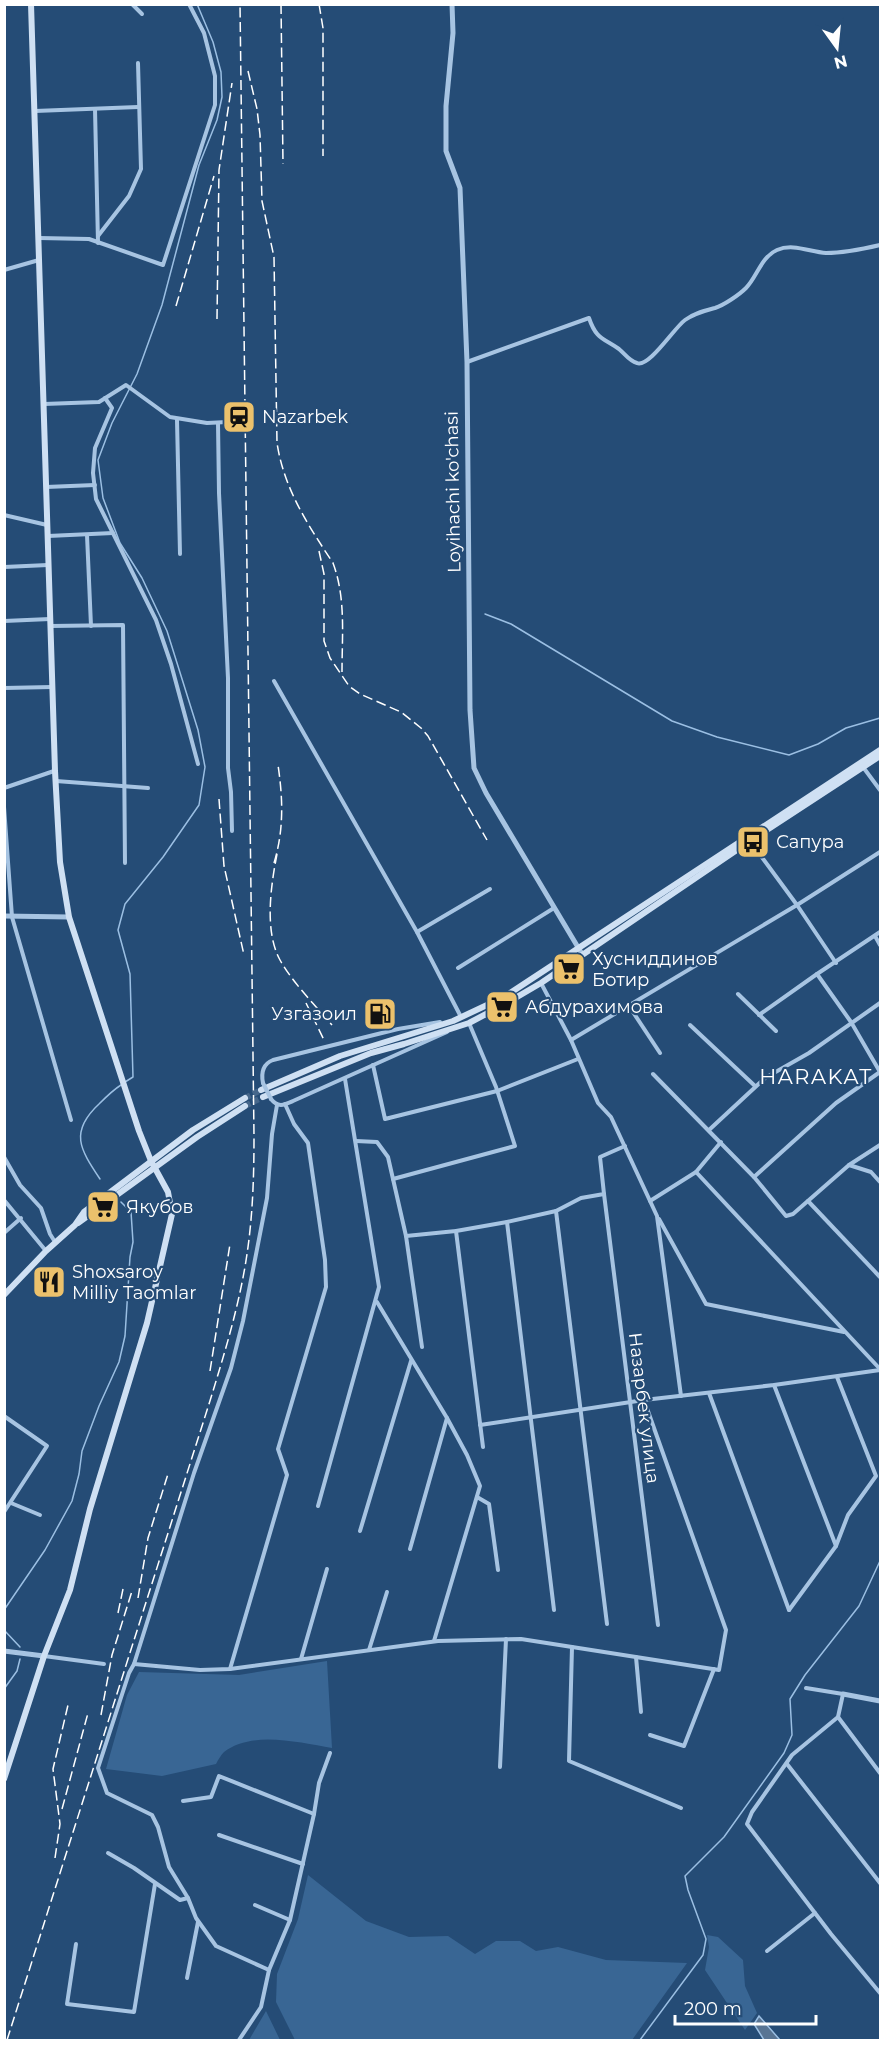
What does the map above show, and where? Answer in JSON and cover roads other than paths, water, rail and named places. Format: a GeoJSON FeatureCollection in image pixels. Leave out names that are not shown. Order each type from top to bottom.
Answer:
{"type":"FeatureCollection","features":[{"type":"Feature","properties":{"kind":"main road"},"geometry":{"type":"LineString","coordinates":[[4,1779],[44,1656],[70,1590],[90,1509],[147,1323],[170,1229],[171,1202],[165,1184],[153,1164],[120,1076],[69,917],[60,862],[52,687],[31,4]]}},
{"type":"Feature","properties":{"kind":"main road"},"geometry":{"type":"LineString","coordinates":[[263,1090],[371,1053],[456,1028],[505,1004],[541,983],[581,951],[880,753]]}},
{"type":"Feature","properties":{"kind":"main road"},"geometry":{"type":"LineString","coordinates":[[263,1090],[340,1056],[453,1021],[504,997],[581,951],[750,842],[862,765]]}},
{"type":"Feature","properties":{"kind":"main road"},"geometry":{"type":"LineString","coordinates":[[4,1295],[46,1251],[75,1225],[84,1212],[153,1164],[217,1113],[245,1102]]}},
{"type":"Feature","properties":{"kind":"street"},"geometry":{"type":"LineString","coordinates":[[132,4],[142,14]]}},
{"type":"Feature","properties":{"kind":"street"},"geometry":{"type":"LineString","coordinates":[[39,238],[89,239],[164,265],[215,105],[215,76],[204,33],[189,4]]}},
{"type":"Feature","properties":{"kind":"street","name":"Loyihachi ko'chasi"},"geometry":{"type":"LineString","coordinates":[[452,4],[453,33],[446,106],[446,151],[460,188],[467,362],[470,710],[474,768],[486,793],[581,951]]}},
{"type":"Feature","properties":{"kind":"street"},"geometry":{"type":"LineString","coordinates":[[98,236],[129,196],[141,169],[138,63]]}},
{"type":"Feature","properties":{"kind":"street"},"geometry":{"type":"LineString","coordinates":[[34,111],[138,107]]}},
{"type":"Feature","properties":{"kind":"street"},"geometry":{"type":"LineString","coordinates":[[95,109],[98,243]]}},
{"type":"Feature","properties":{"kind":"street"},"geometry":{"type":"LineString","coordinates":[[467,362],[589,318],[593,331],[601,339],[631,360],[644,364],[686,319],[696,313],[718,308],[746,288],[765,260],[775,250],[788,247],[826,253],[880,245]]}},
{"type":"Feature","properties":{"kind":"street"},"geometry":{"type":"LineString","coordinates":[[4,270],[39,260]]}},
{"type":"Feature","properties":{"kind":"street"},"geometry":{"type":"LineString","coordinates":[[44,404],[99,402],[126,385],[177,420],[227,422]]}},
{"type":"Feature","properties":{"kind":"street"},"geometry":{"type":"LineString","coordinates":[[105,398],[112,408],[93,458],[96,499],[156,620],[171,664],[198,764]]}},
{"type":"Feature","properties":{"kind":"street"},"geometry":{"type":"LineString","coordinates":[[177,420],[180,554]]}},
{"type":"Feature","properties":{"kind":"street"},"geometry":{"type":"LineString","coordinates":[[218,423],[228,678],[228,768],[232,831]]}},
{"type":"Feature","properties":{"kind":"street"},"geometry":{"type":"LineString","coordinates":[[46,487],[94,485]]}},
{"type":"Feature","properties":{"kind":"street"},"geometry":{"type":"LineString","coordinates":[[4,515],[47,525]]}},
{"type":"Feature","properties":{"kind":"street"},"geometry":{"type":"LineString","coordinates":[[47,536],[113,533]]}},
{"type":"Feature","properties":{"kind":"street"},"geometry":{"type":"LineString","coordinates":[[87,535],[91,626]]}},
{"type":"Feature","properties":{"kind":"street"},"geometry":{"type":"LineString","coordinates":[[4,567],[48,565]]}},
{"type":"Feature","properties":{"kind":"street"},"geometry":{"type":"LineString","coordinates":[[4,621],[91,626],[123,625],[125,862]]}},
{"type":"Feature","properties":{"kind":"street"},"geometry":{"type":"LineString","coordinates":[[274,681],[417,932],[462,1017]]}},
{"type":"Feature","properties":{"kind":"street"},"geometry":{"type":"LineString","coordinates":[[4,688],[52,687]]}},
{"type":"Feature","properties":{"kind":"street"},"geometry":{"type":"LineString","coordinates":[[862,765],[880,790]]}},
{"type":"Feature","properties":{"kind":"street"},"geometry":{"type":"LineString","coordinates":[[4,788],[55,771]]}},
{"type":"Feature","properties":{"kind":"street"},"geometry":{"type":"LineString","coordinates":[[56,781],[148,788]]}},
{"type":"Feature","properties":{"kind":"street"},"geometry":{"type":"LineString","coordinates":[[4,807],[12,917],[71,1120]]}},
{"type":"Feature","properties":{"kind":"street"},"geometry":{"type":"LineString","coordinates":[[750,842],[797,905],[836,963]]}},
{"type":"Feature","properties":{"kind":"street"},"geometry":{"type":"LineString","coordinates":[[571,1040],[797,905],[880,852]]}},
{"type":"Feature","properties":{"kind":"street"},"geometry":{"type":"LineString","coordinates":[[417,932],[490,889]]}},
{"type":"Feature","properties":{"kind":"street"},"geometry":{"type":"LineString","coordinates":[[458,968],[554,908]]}},
{"type":"Feature","properties":{"kind":"street"},"geometry":{"type":"LineString","coordinates":[[4,916],[69,917]]}},
{"type":"Feature","properties":{"kind":"street"},"geometry":{"type":"LineString","coordinates":[[759,1015],[880,932]]}},
{"type":"Feature","properties":{"kind":"street"},"geometry":{"type":"LineString","coordinates":[[875,936],[880,945]]}},
{"type":"Feature","properties":{"kind":"street"},"geometry":{"type":"LineString","coordinates":[[754,1177],[836,1102],[880,1072],[851,1022],[817,974]]}},
{"type":"Feature","properties":{"kind":"street"},"geometry":{"type":"LineString","coordinates":[[541,983],[571,1040],[598,1103],[611,1117],[657,1216],[706,1304],[845,1332]]}},
{"type":"Feature","properties":{"kind":"street"},"geometry":{"type":"LineString","coordinates":[[738,994],[776,1031]]}},
{"type":"Feature","properties":{"kind":"street"},"geometry":{"type":"LineString","coordinates":[[709,1131],[765,1078],[809,1053],[880,1003]]}},
{"type":"Feature","properties":{"kind":"street"},"geometry":{"type":"LineString","coordinates":[[629,1006],[660,1053]]}},
{"type":"Feature","properties":{"kind":"street"},"geometry":{"type":"LineString","coordinates":[[277,1105],[263,1090],[263,1071],[273,1060],[398,1029],[453,1021]]}},
{"type":"Feature","properties":{"kind":"street"},"geometry":{"type":"LineString","coordinates":[[393,1179],[515,1146],[497,1091],[469,1023]]}},
{"type":"Feature","properties":{"kind":"street"},"geometry":{"type":"LineString","coordinates":[[690,1025],[755,1086]]}},
{"type":"Feature","properties":{"kind":"street"},"geometry":{"type":"LineString","coordinates":[[277,1105],[285,1104],[345,1079],[456,1028]]}},
{"type":"Feature","properties":{"kind":"street"},"geometry":{"type":"LineString","coordinates":[[373,1065],[385,1119],[497,1091],[579,1059]]}},
{"type":"Feature","properties":{"kind":"street"},"geometry":{"type":"LineString","coordinates":[[653,1074],[754,1177],[786,1216],[793,1214],[855,1160],[880,1145]]}},
{"type":"Feature","properties":{"kind":"street"},"geometry":{"type":"LineString","coordinates":[[318,1506],[379,1287],[345,1079]]}},
{"type":"Feature","properties":{"kind":"street"},"geometry":{"type":"LineString","coordinates":[[230,1668],[287,1475],[278,1449],[326,1287],[325,1260],[308,1143],[294,1124],[285,1104]]}},
{"type":"Feature","properties":{"kind":"street"},"geometry":{"type":"LineString","coordinates":[[269,1970],[216,1946],[198,1921],[188,1898],[169,1868],[158,1827],[152,1815],[107,1792],[98,1768],[129,1672],[134,1664],[194,1473],[231,1368],[243,1321],[267,1198],[272,1134],[277,1105]]}},
{"type":"Feature","properties":{"kind":"street"},"geometry":{"type":"LineString","coordinates":[[356,1142],[378,1142],[388,1157],[406,1236],[422,1347]]}},
{"type":"Feature","properties":{"kind":"street"},"geometry":{"type":"LineString","coordinates":[[650,1201],[696,1172],[721,1142]]}},
{"type":"Feature","properties":{"kind":"street","name":"Назарбек улица"},"geometry":{"type":"LineString","coordinates":[[625,1146],[600,1157],[658,1625]]}},
{"type":"Feature","properties":{"kind":"street"},"geometry":{"type":"LineString","coordinates":[[4,1157],[20,1185],[41,1208],[50,1234],[56,1243]]}},
{"type":"Feature","properties":{"kind":"street"},"geometry":{"type":"LineString","coordinates":[[849,1165],[871,1172],[880,1182]]}},
{"type":"Feature","properties":{"kind":"street"},"geometry":{"type":"LineString","coordinates":[[696,1172],[880,1370]]}},
{"type":"Feature","properties":{"kind":"street"},"geometry":{"type":"LineString","coordinates":[[406,1236],[456,1231],[507,1222],[556,1211],[581,1198],[603,1194]]}},
{"type":"Feature","properties":{"kind":"street"},"geometry":{"type":"LineString","coordinates":[[4,1200],[46,1251]]}},
{"type":"Feature","properties":{"kind":"street"},"geometry":{"type":"LineString","coordinates":[[808,1201],[880,1277]]}},
{"type":"Feature","properties":{"kind":"street"},"geometry":{"type":"LineString","coordinates":[[556,1211],[607,1624]]}},
{"type":"Feature","properties":{"kind":"street"},"geometry":{"type":"LineString","coordinates":[[657,1216],[681,1396]]}},
{"type":"Feature","properties":{"kind":"street"},"geometry":{"type":"LineString","coordinates":[[4,1233],[21,1218]]}},
{"type":"Feature","properties":{"kind":"street"},"geometry":{"type":"LineString","coordinates":[[507,1222],[554,1610]]}},
{"type":"Feature","properties":{"kind":"street"},"geometry":{"type":"LineString","coordinates":[[456,1231],[483,1447]]}},
{"type":"Feature","properties":{"kind":"street"},"geometry":{"type":"LineString","coordinates":[[376,1301],[447,1418],[467,1455],[480,1486],[434,1641]]}},
{"type":"Feature","properties":{"kind":"street"},"geometry":{"type":"LineString","coordinates":[[360,1531],[411,1361]]}},
{"type":"Feature","properties":{"kind":"street"},"geometry":{"type":"LineString","coordinates":[[480,1425],[644,1400],[880,1370]]}},
{"type":"Feature","properties":{"kind":"street"},"geometry":{"type":"LineString","coordinates":[[709,1393],[789,1610],[836,1546],[848,1515],[876,1476],[837,1377]]}},
{"type":"Feature","properties":{"kind":"street"},"geometry":{"type":"LineString","coordinates":[[774,1385],[836,1546]]}},
{"type":"Feature","properties":{"kind":"street"},"geometry":{"type":"LineString","coordinates":[[134,1664],[200,1670],[434,1641],[521,1639],[719,1670],[726,1630],[644,1400]]}},
{"type":"Feature","properties":{"kind":"street"},"geometry":{"type":"LineString","coordinates":[[4,1416],[47,1446],[4,1512]]}},
{"type":"Feature","properties":{"kind":"street"},"geometry":{"type":"LineString","coordinates":[[410,1550],[447,1418]]}},
{"type":"Feature","properties":{"kind":"street"},"geometry":{"type":"LineString","coordinates":[[477,1497],[489,1504],[498,1570]]}},
{"type":"Feature","properties":{"kind":"street"},"geometry":{"type":"LineString","coordinates":[[11,1503],[40,1515]]}},
{"type":"Feature","properties":{"kind":"street"},"geometry":{"type":"LineString","coordinates":[[301,1659],[327,1569]]}},
{"type":"Feature","properties":{"kind":"street"},"geometry":{"type":"LineString","coordinates":[[369,1650],[387,1592]]}},
{"type":"Feature","properties":{"kind":"street"},"geometry":{"type":"LineString","coordinates":[[500,1767],[506,1639]]}},
{"type":"Feature","properties":{"kind":"street"},"geometry":{"type":"LineString","coordinates":[[572,1647],[569,1761],[681,1808]]}},
{"type":"Feature","properties":{"kind":"street"},"geometry":{"type":"LineString","coordinates":[[5,1651],[104,1664]]}},
{"type":"Feature","properties":{"kind":"street"},"geometry":{"type":"LineString","coordinates":[[636,1657],[640,1712]]}},
{"type":"Feature","properties":{"kind":"street"},"geometry":{"type":"LineString","coordinates":[[650,1734],[684,1746],[714,1669]]}},
{"type":"Feature","properties":{"kind":"street"},"geometry":{"type":"LineString","coordinates":[[806,1688],[880,1701]]}},
{"type":"Feature","properties":{"kind":"street"},"geometry":{"type":"LineString","coordinates":[[843,1694],[838,1717],[792,1755],[752,1812],[747,1824],[880,1993]]}},
{"type":"Feature","properties":{"kind":"street"},"geometry":{"type":"LineString","coordinates":[[838,1717],[880,1773]]}},
{"type":"Feature","properties":{"kind":"street"},"geometry":{"type":"LineString","coordinates":[[239,2040],[261,2007],[269,1970],[290,1920],[319,1783],[330,1753]]}},
{"type":"Feature","properties":{"kind":"street"},"geometry":{"type":"LineString","coordinates":[[787,1764],[880,1883]]}},
{"type":"Feature","properties":{"kind":"street"},"geometry":{"type":"LineString","coordinates":[[183,1801],[211,1797],[219,1776],[314,1814]]}},
{"type":"Feature","properties":{"kind":"street"},"geometry":{"type":"LineString","coordinates":[[219,1835],[303,1864]]}},
{"type":"Feature","properties":{"kind":"street"},"geometry":{"type":"LineString","coordinates":[[108,1853],[180,1900],[188,1898]]}},
{"type":"Feature","properties":{"kind":"street"},"geometry":{"type":"LineString","coordinates":[[76,1944],[67,2004],[134,2012],[154,1884]]}},
{"type":"Feature","properties":{"kind":"street"},"geometry":{"type":"LineString","coordinates":[[255,1905],[290,1920]]}},
{"type":"Feature","properties":{"kind":"street"},"geometry":{"type":"LineString","coordinates":[[767,1951],[815,1913]]}},
{"type":"Feature","properties":{"kind":"street"},"geometry":{"type":"LineString","coordinates":[[187,1978],[198,1921]]}},
{"type":"Feature","properties":{"kind":"waterway"},"geometry":{"type":"LineString","coordinates":[[125,1082],[133,1077],[130,974],[118,930],[125,904],[163,857],[199,805],[205,767],[198,730],[167,631],[142,578],[120,543],[103,498],[98,460],[112,423],[137,374],[162,305],[199,165],[217,120],[222,97],[221,72],[213,42],[197,4]]}},
{"type":"Feature","properties":{"kind":"waterway"},"geometry":{"type":"LineString","coordinates":[[485,614],[511,624],[672,721],[717,737],[789,755],[818,744],[846,728],[880,718]]}},
{"type":"Feature","properties":{"kind":"waterway"},"geometry":{"type":"LineString","coordinates":[[100,1179],[87,1159],[81,1141],[81,1132],[90,1114],[121,1085]]}},
{"type":"Feature","properties":{"kind":"waterway"},"geometry":{"type":"LineString","coordinates":[[4,1610],[45,1550],[72,1501],[82,1451],[119,1362],[125,1336],[133,1242],[131,1212],[121,1202]]}},
{"type":"Feature","properties":{"kind":"waterway"},"geometry":{"type":"LineString","coordinates":[[640,2040],[703,1955],[706,1939],[685,1876],[724,1837],[784,1753],[792,1735],[790,1699],[805,1675],[859,1606],[880,1561]]}},
{"type":"Feature","properties":{"kind":"waterway"},"geometry":{"type":"LineString","coordinates":[[4,1630],[20,1647]]}},
{"type":"Feature","properties":{"kind":"waterway"},"geometry":{"type":"LineString","coordinates":[[4,1689],[17,1671],[20,1659]]}},
{"type":"Feature","properties":{"kind":"tunnel"},"geometry":{"type":"LineString","coordinates":[[245,1098],[261,1090]]}},
{"type":"Feature","properties":{"kind":"tunnel"},"geometry":{"type":"LineString","coordinates":[[245,1106],[263,1097]]}},
{"type":"Feature","properties":{"kind":"railway"},"geometry":{"type":"LineString","coordinates":[[7,2040],[221,1365],[241,1287],[250,1233],[254,1136],[240,4]]}},
{"type":"Feature","properties":{"kind":"railway"},"geometry":{"type":"LineString","coordinates":[[281,4],[283,164]]}},
{"type":"Feature","properties":{"kind":"railway"},"geometry":{"type":"LineString","coordinates":[[319,4],[323,28],[323,156]]}},
{"type":"Feature","properties":{"kind":"railway"},"geometry":{"type":"LineString","coordinates":[[248,71],[257,109],[260,135],[262,201],[274,257],[277,443],[280,460],[291,491],[333,563],[337,576],[342,617],[342,672]]}},
{"type":"Feature","properties":{"kind":"railway"},"geometry":{"type":"LineString","coordinates":[[217,319],[219,170],[232,83]]}},
{"type":"Feature","properties":{"kind":"railway"},"geometry":{"type":"LineString","coordinates":[[176,306],[214,176]]}},
{"type":"Feature","properties":{"kind":"railway"},"geometry":{"type":"LineString","coordinates":[[319,551],[324,574],[324,641],[330,658],[349,686],[360,694],[401,712],[428,736],[487,840]]}},
{"type":"Feature","properties":{"kind":"railway"},"geometry":{"type":"LineString","coordinates":[[274,863],[280,839],[282,814],[278,765]]}},
{"type":"Feature","properties":{"kind":"railway"},"geometry":{"type":"LineString","coordinates":[[219,799],[224,866],[244,955]]}},
{"type":"Feature","properties":{"kind":"railway"},"geometry":{"type":"LineString","coordinates":[[277,854],[270,908],[275,948],[291,977],[332,1025]]}},
{"type":"Feature","properties":{"kind":"railway"},"geometry":{"type":"LineString","coordinates":[[306,1003],[325,1042]]}},
{"type":"Feature","properties":{"kind":"railway"},"geometry":{"type":"LineString","coordinates":[[210,1371],[230,1244]]}},
{"type":"Feature","properties":{"kind":"railway"},"geometry":{"type":"LineString","coordinates":[[138,1598],[148,1538],[168,1474]]}},
{"type":"Feature","properties":{"kind":"railway"},"geometry":{"type":"LineString","coordinates":[[118,1613],[123,1589]]}},
{"type":"Feature","properties":{"kind":"railway"},"geometry":{"type":"LineString","coordinates":[[101,1715],[112,1655],[132,1591]]}},
{"type":"Feature","properties":{"kind":"railway"},"geometry":{"type":"LineString","coordinates":[[55,1858],[60,1824],[53,1769],[68,1705]]}},
{"type":"Feature","properties":{"kind":"railway"},"geometry":{"type":"LineString","coordinates":[[62,1809],[88,1713]]}},
{"type":"Feature","properties":{"kind":"place","name":"Nazarbek"},"geometry":{"type":"Point","coordinates":[239,417]}},
{"type":"Feature","properties":{"kind":"place","name":"Сапура"},"geometry":{"type":"Point","coordinates":[753,842]}},
{"type":"Feature","properties":{"kind":"place","name":"Хусниддинов Ботир"},"geometry":{"type":"Point","coordinates":[569,969]}},
{"type":"Feature","properties":{"kind":"place","name":"Абдурахимова"},"geometry":{"type":"Point","coordinates":[502,1007]}},
{"type":"Feature","properties":{"kind":"place","name":"Узгазоил"},"geometry":{"type":"Point","coordinates":[380,1014]}},
{"type":"Feature","properties":{"kind":"place","name":"Якубов"},"geometry":{"type":"Point","coordinates":[103,1207]}},
{"type":"Feature","properties":{"kind":"place","name":"Shoxsaroy Milliy Taomlar"},"geometry":{"type":"Point","coordinates":[49,1282]}},
{"type":"Feature","properties":{"kind":"district","name":"HARAKAT"},"geometry":{"type":"Point","coordinates":[816,1076]}}]}
